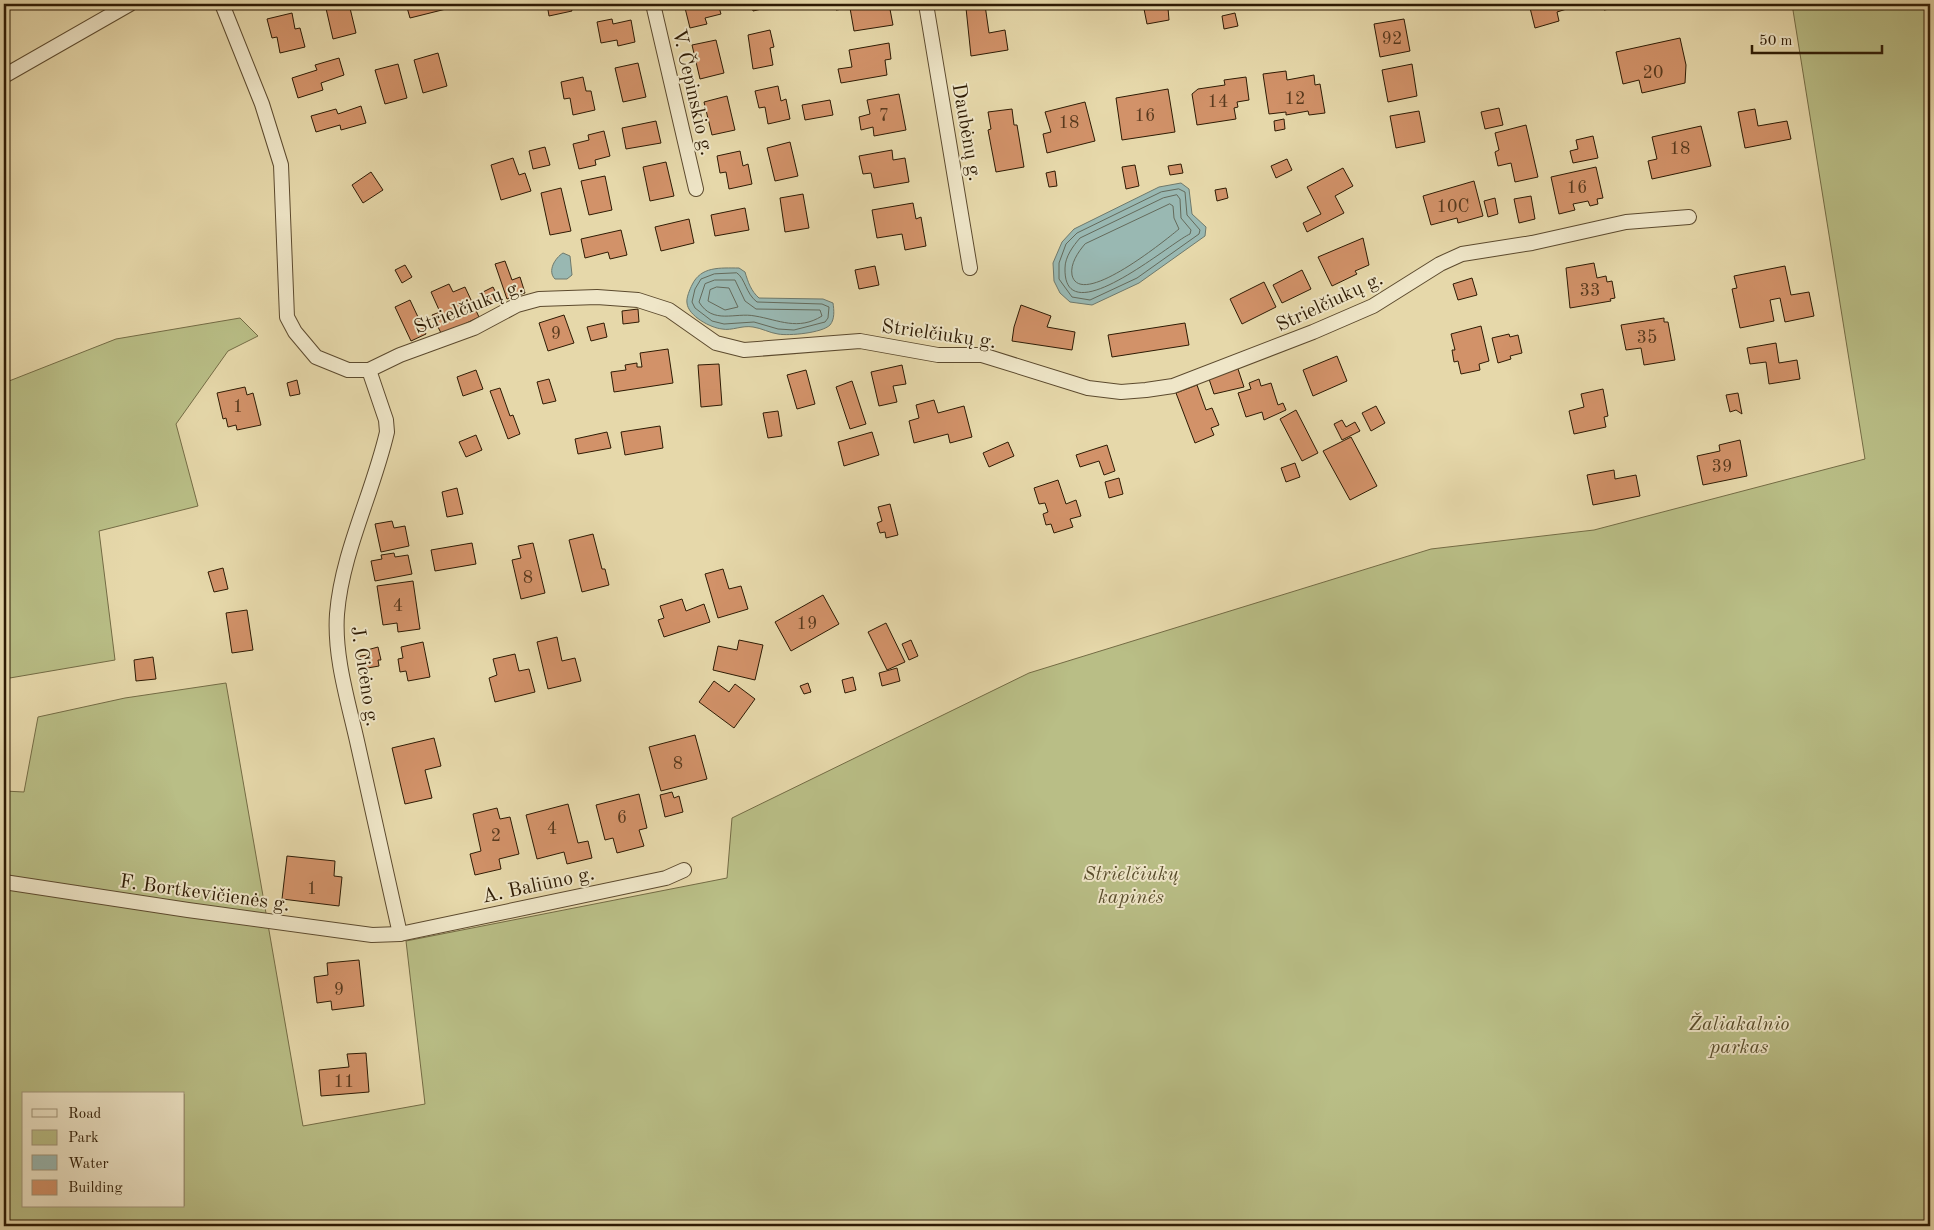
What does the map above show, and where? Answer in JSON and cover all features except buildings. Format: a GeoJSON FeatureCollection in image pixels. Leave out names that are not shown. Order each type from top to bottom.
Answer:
{"type":"FeatureCollection","features":[{"type":"Feature","properties":{"kind":"street"},"geometry":{"type":"LineString","coordinates":[[4,76],[130,4]]}},
{"type":"Feature","properties":{"kind":"street","name":"Strielčiukų g."},"geometry":{"type":"LineString","coordinates":[[222,4],[262,104],[281,165],[287,317],[295,332],[316,357],[348,370],[369,370],[400,355],[474,328],[517,305],[539,298],[596,297],[638,300],[668,310],[716,343],[744,350],[860,341],[938,355],[982,355],[1088,388],[1122,392],[1146,390],[1172,386],[1322,329],[1373,306],[1440,264],[1462,254],[1532,243],[1626,222],[1689,217]]}},
{"type":"Feature","properties":{"kind":"street","name":"V. Čepinskio g."},"geometry":{"type":"LineString","coordinates":[[653,4],[696,189]]}},
{"type":"Feature","properties":{"kind":"street","name":"Daubėnų g."},"geometry":{"type":"LineString","coordinates":[[926,4],[970,268]]}},
{"type":"Feature","properties":{"kind":"street","name":"J. Cicėno g."},"geometry":{"type":"LineString","coordinates":[[369,370],[386,420],[387,432],[342,579],[337,616],[341,666],[400,934]]}},
{"type":"Feature","properties":{"kind":"street","name":"A. Baliūno g."},"geometry":{"type":"LineString","coordinates":[[400,934],[666,878],[684,870]]}},
{"type":"Feature","properties":{"kind":"street","name":"F. Bortkevičienės g."},"geometry":{"type":"LineString","coordinates":[[4,882],[346,932],[372,935],[400,934]]}},
{"type":"Feature","properties":{"kind":"green space"},"geometry":{"type":"Polygon","coordinates":[[[1792,4],[1930,4],[1930,1226],[4,1226],[4,791],[24,792],[38,717],[125,698],[226,683],[303,1126],[425,1104],[406,941],[727,878],[732,818],[1029,673],[1431,549],[1594,530],[1865,459],[1792,4]]]}},
{"type":"Feature","properties":{"kind":"green space"},"geometry":{"type":"Polygon","coordinates":[[[240,318],[258,336],[228,351],[176,424],[198,506],[99,531],[115,660],[4,679],[4,383],[116,339],[240,318]]]}},
{"type":"Feature","properties":{"kind":"water"},"geometry":{"type":"Polygon","coordinates":[[[1181,183],[1189,189],[1192,214],[1206,227],[1205,236],[1139,283],[1092,305],[1070,302],[1060,293],[1054,281],[1053,263],[1062,242],[1074,229],[1159,187],[1181,183]]]}},
{"type":"Feature","properties":{"kind":"water"},"geometry":{"type":"Polygon","coordinates":[[[563,253],[570,256],[572,275],[567,279],[555,279],[552,272],[553,265],[563,253]]]}},
{"type":"Feature","properties":{"kind":"water"},"geometry":{"type":"Polygon","coordinates":[[[739,268],[745,272],[752,289],[759,298],[823,299],[833,303],[834,314],[832,323],[826,328],[813,332],[783,335],[749,327],[717,328],[706,324],[696,317],[688,308],[687,301],[689,291],[700,274],[712,269],[739,268]]]}},
{"type":"Feature","properties":{"kind":"park label","name":"Strielčiukų kapinės"},"geometry":{"type":"Point","coordinates":[1131,884]}},
{"type":"Feature","properties":{"kind":"park label","name":"Žaliakalnio parkas"},"geometry":{"type":"Point","coordinates":[1739,1034]}}]}
